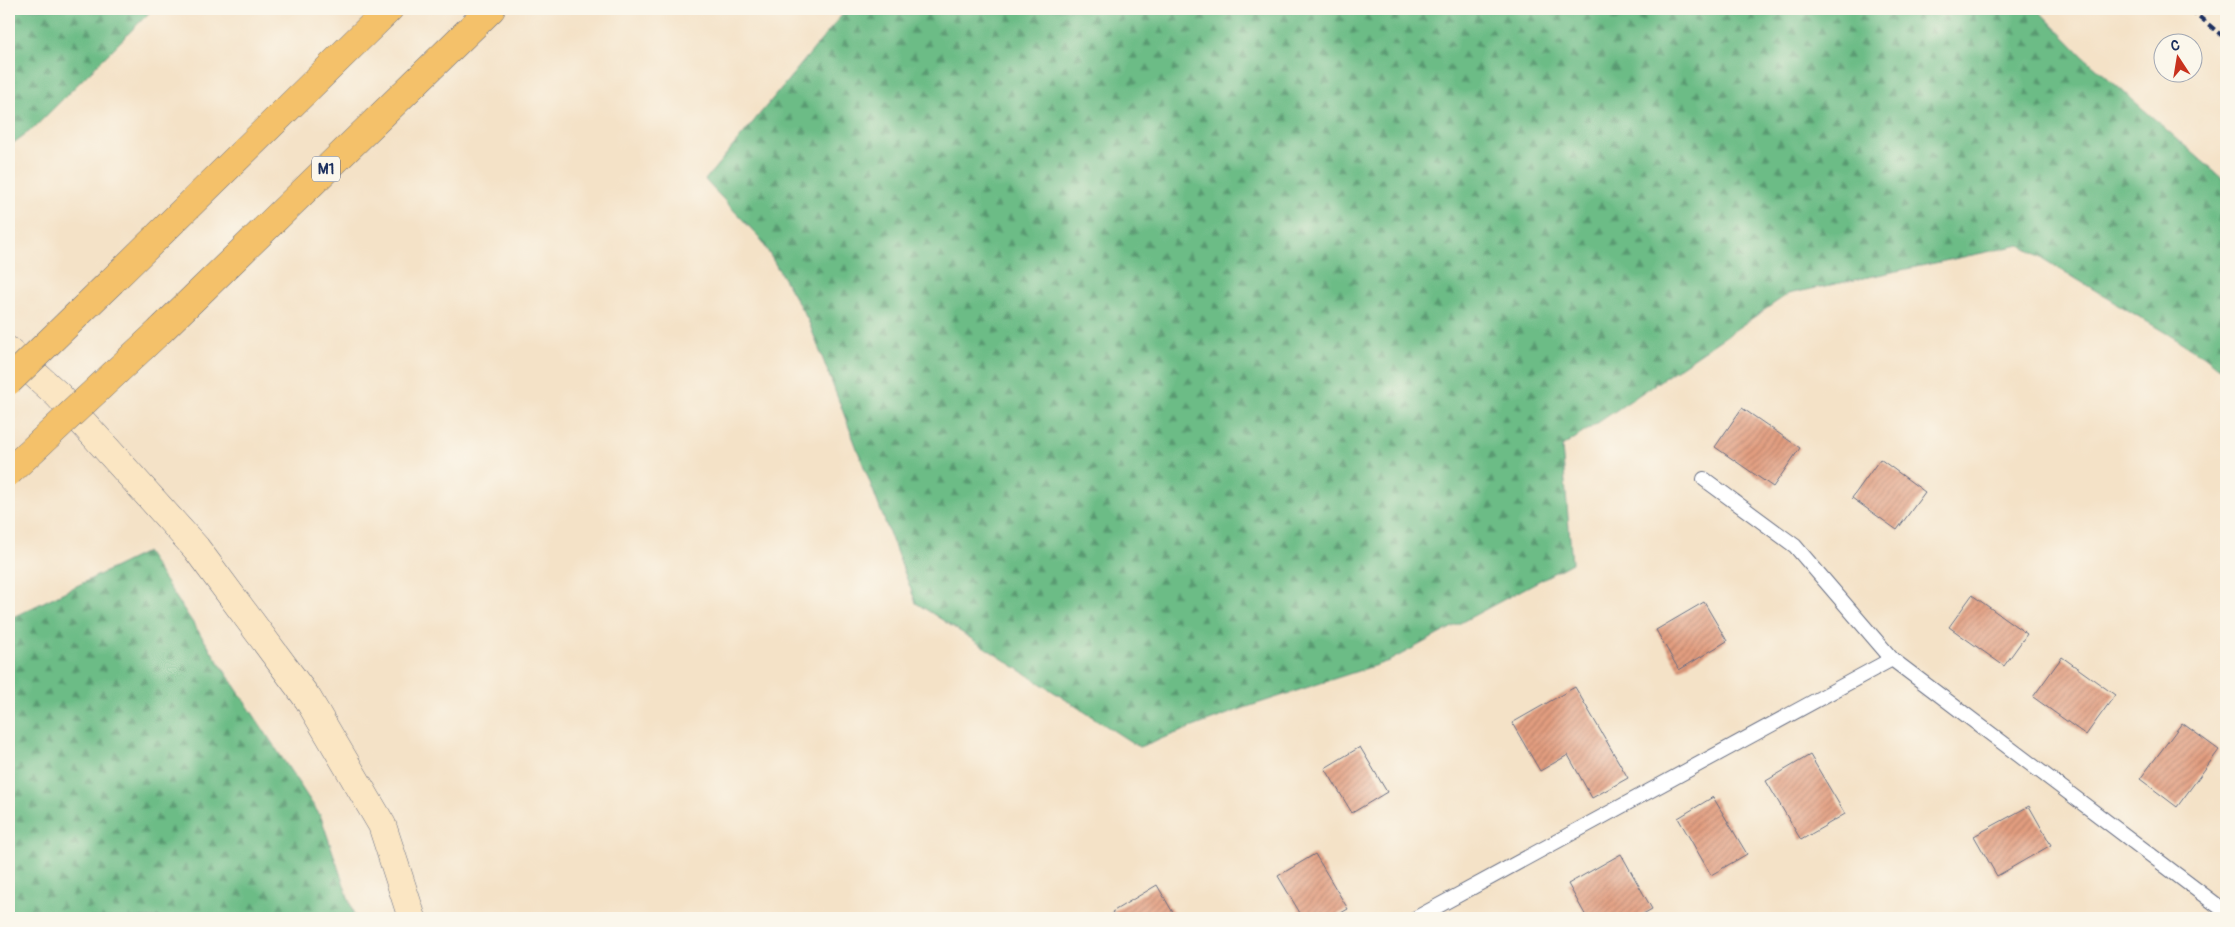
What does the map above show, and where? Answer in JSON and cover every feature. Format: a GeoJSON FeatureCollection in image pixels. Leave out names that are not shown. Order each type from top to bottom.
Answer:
{"type":"FeatureCollection","features":[{"type":"Feature","properties":{"kind":"highway"},"geometry":{"type":"LineString","coordinates":[[9,381],[389,9]]}},
{"type":"Feature","properties":{"kind":"highway","name":"М1"},"geometry":{"type":"LineString","coordinates":[[9,472],[161,330],[491,9]]}},
{"type":"Feature","properties":{"kind":"main road"},"geometry":{"type":"LineString","coordinates":[[9,351],[58,395],[196,548],[308,699],[382,825],[412,918]]}},
{"type":"Feature","properties":{"kind":"lane"},"geometry":{"type":"LineString","coordinates":[[1704,479],[1795,546],[1892,659],[2226,912]]}},
{"type":"Feature","properties":{"kind":"lane"},"geometry":{"type":"LineString","coordinates":[[1416,918],[1892,659]]}},
{"type":"Feature","properties":{"kind":"green space"},"geometry":{"type":"Polygon","coordinates":[[[9,9],[153,9],[34,128],[9,146],[9,9]]]}},
{"type":"Feature","properties":{"kind":"green space"},"geometry":{"type":"Polygon","coordinates":[[[847,9],[2037,9],[2084,57],[2226,182],[2226,373],[2204,356],[2020,245],[1788,294],[1562,447],[1572,563],[1389,661],[1244,708],[1139,747],[916,603],[808,320],[760,238],[705,180],[847,9]]]}},
{"type":"Feature","properties":{"kind":"green space"},"geometry":{"type":"Polygon","coordinates":[[[146,552],[321,817],[355,918],[9,918],[9,619],[146,552]]]}},
{"type":"Feature","properties":{"kind":"building"},"geometry":{"type":"Polygon","coordinates":[[[1742,408],[1800,448],[1773,487],[1715,447],[1742,408]]]}},
{"type":"Feature","properties":{"kind":"building"},"geometry":{"type":"Polygon","coordinates":[[[1880,459],[1925,492],[1897,530],[1852,498],[1880,459]]]}},
{"type":"Feature","properties":{"kind":"building"},"geometry":{"type":"Polygon","coordinates":[[[1972,595],[2027,634],[2004,666],[1949,627],[1972,595]]]}},
{"type":"Feature","properties":{"kind":"building"},"geometry":{"type":"Polygon","coordinates":[[[1704,602],[1727,641],[1679,670],[1656,630],[1704,602]]]}},
{"type":"Feature","properties":{"kind":"building"},"geometry":{"type":"Polygon","coordinates":[[[2062,657],[2115,695],[2086,735],[2033,697],[2062,657]]]}},
{"type":"Feature","properties":{"kind":"building"},"geometry":{"type":"Polygon","coordinates":[[[1575,687],[1628,778],[1592,798],[1568,755],[1540,771],[1512,723],[1575,687]]]}},
{"type":"Feature","properties":{"kind":"building"},"geometry":{"type":"Polygon","coordinates":[[[2182,723],[2219,750],[2177,807],[2140,779],[2182,723]]]}},
{"type":"Feature","properties":{"kind":"building"},"geometry":{"type":"Polygon","coordinates":[[[1360,747],[1387,792],[1352,813],[1325,768],[1360,747]]]}},
{"type":"Feature","properties":{"kind":"building"},"geometry":{"type":"Polygon","coordinates":[[[1810,755],[1845,814],[1801,840],[1766,781],[1810,755]]]}},
{"type":"Feature","properties":{"kind":"building"},"geometry":{"type":"Polygon","coordinates":[[[1713,797],[1747,854],[1711,875],[1678,818],[1713,797]]]}},
{"type":"Feature","properties":{"kind":"building"},"geometry":{"type":"Polygon","coordinates":[[[2029,806],[2051,845],[1997,876],[1974,836],[2029,806]]]}},
{"type":"Feature","properties":{"kind":"building"},"geometry":{"type":"Polygon","coordinates":[[[1315,854],[1348,909],[1332,918],[1303,918],[1278,876],[1315,854]]]}},
{"type":"Feature","properties":{"kind":"building"},"geometry":{"type":"Polygon","coordinates":[[[1621,854],[1652,909],[1636,918],[1587,918],[1568,884],[1621,854]]]}},
{"type":"Feature","properties":{"kind":"building"},"geometry":{"type":"Polygon","coordinates":[[[1157,885],[1176,918],[1116,918],[1112,912],[1157,885]]]}},
{"type":"Feature","properties":{"kind":"railway"},"geometry":{"type":"LineString","coordinates":[[2190,9],[2226,39]]}}]}
